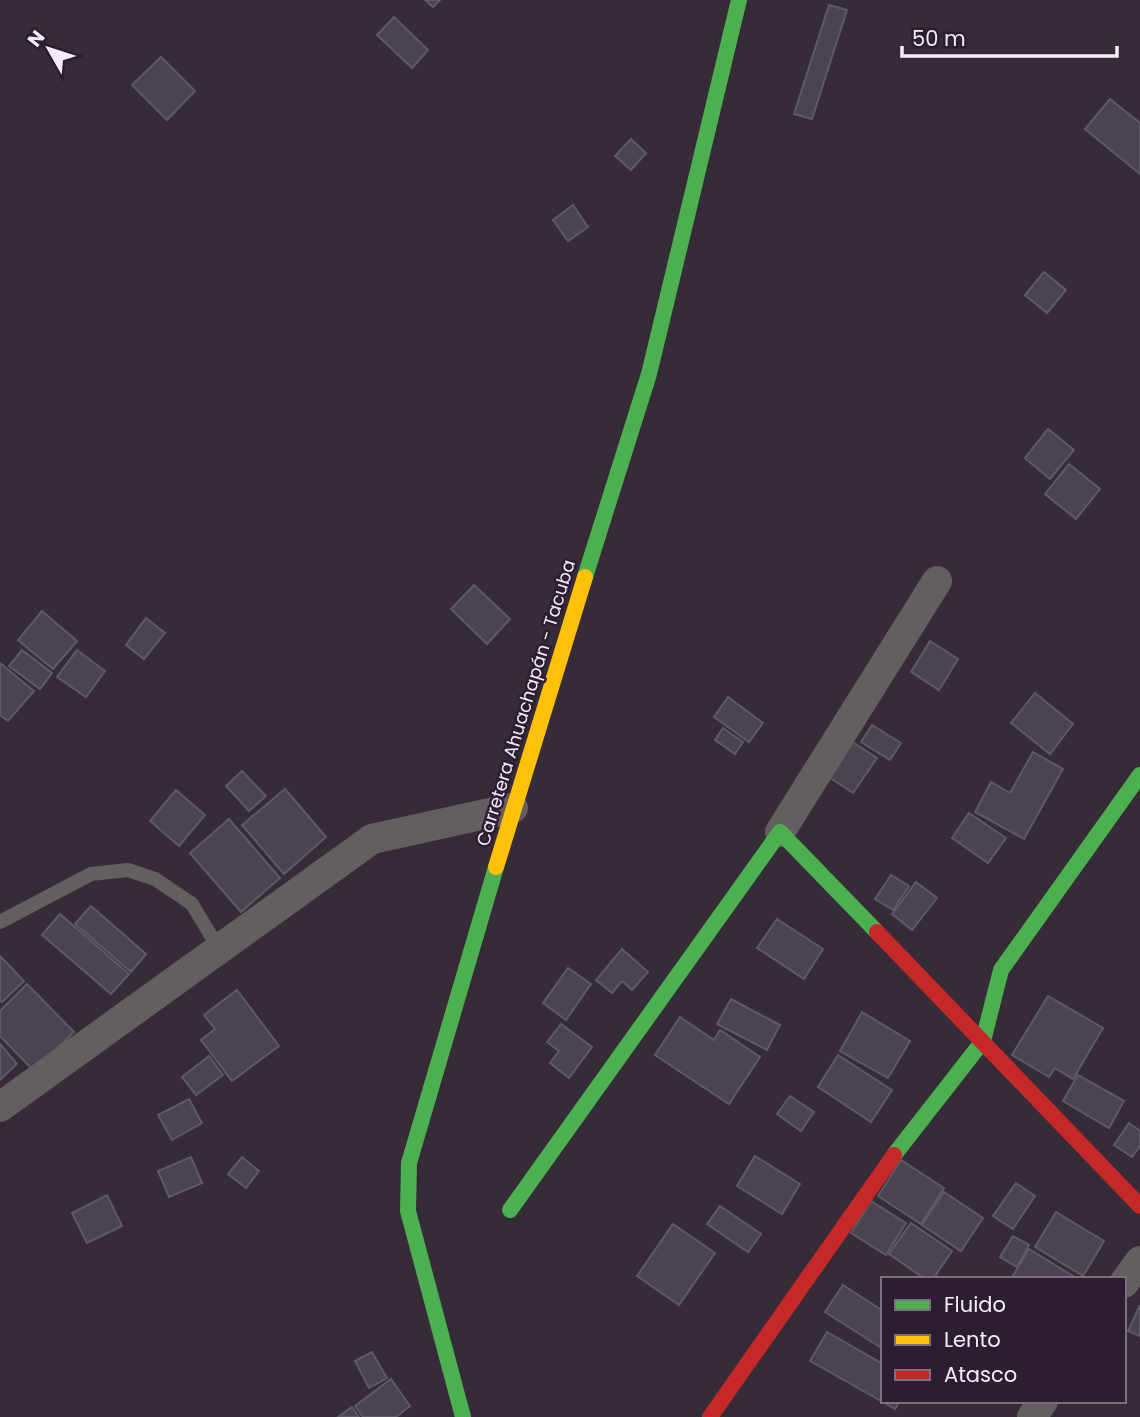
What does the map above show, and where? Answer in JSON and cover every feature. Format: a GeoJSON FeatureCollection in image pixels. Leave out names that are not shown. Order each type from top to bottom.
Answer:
{"type":"FeatureCollection","features":[{"type":"Feature","properties":{"kind":"street","name":"Carretera Ahuachapán - Tacuba"},"geometry":{"type":"LineString","coordinates":[[463,1417],[408,1211],[409,1163],[513,808],[649,374],[739,0]]}},
{"type":"Feature","properties":{"kind":"street"},"geometry":{"type":"LineString","coordinates":[[510,1210],[780,832],[937,581]]}},
{"type":"Feature","properties":{"kind":"street"},"geometry":{"type":"LineString","coordinates":[[710,1417],[873,1181],[983,1041],[1001,971],[1140,775]]}},
{"type":"Feature","properties":{"kind":"street"},"geometry":{"type":"LineString","coordinates":[[0,1107],[372,839],[513,808]]}},
{"type":"Feature","properties":{"kind":"street"},"geometry":{"type":"LineString","coordinates":[[780,832],[1140,1206]]}},
{"type":"Feature","properties":{"kind":"street"},"geometry":{"type":"LineString","coordinates":[[1126,1280],[1140,1261]]}},
{"type":"Feature","properties":{"kind":"lane"},"geometry":{"type":"LineString","coordinates":[[0,922],[91,874],[128,870],[155,879],[192,905],[219,949]]}},
{"type":"Feature","properties":{"kind":"building"},"geometry":{"type":"Polygon","coordinates":[[[425,0],[440,0],[433,7],[425,0]]]}},
{"type":"Feature","properties":{"kind":"building"},"geometry":{"type":"Polygon","coordinates":[[[829,5],[847,10],[812,119],[794,114],[829,5]]]}},
{"type":"Feature","properties":{"kind":"building"},"geometry":{"type":"Polygon","coordinates":[[[394,17],[428,50],[412,68],[377,35],[394,17]]]}},
{"type":"Feature","properties":{"kind":"building"},"geometry":{"type":"Polygon","coordinates":[[[161,57],[195,91],[167,120],[132,85],[161,57]]]}},
{"type":"Feature","properties":{"kind":"building"},"geometry":{"type":"Polygon","coordinates":[[[1110,99],[1140,123],[1140,174],[1085,129],[1110,99]]]}},
{"type":"Feature","properties":{"kind":"building"},"geometry":{"type":"Polygon","coordinates":[[[631,139],[646,153],[631,170],[615,156],[631,139]]]}},
{"type":"Feature","properties":{"kind":"building"},"geometry":{"type":"Polygon","coordinates":[[[573,205],[588,227],[568,241],[553,220],[573,205]]]}},
{"type":"Feature","properties":{"kind":"building"},"geometry":{"type":"Polygon","coordinates":[[[1044,272],[1066,290],[1047,313],[1025,295],[1044,272]]]}},
{"type":"Feature","properties":{"kind":"building"},"geometry":{"type":"Polygon","coordinates":[[[1048,429],[1074,450],[1050,479],[1025,458],[1048,429]]]}},
{"type":"Feature","properties":{"kind":"building"},"geometry":{"type":"Polygon","coordinates":[[[1069,464],[1100,489],[1076,519],[1045,494],[1069,464]]]}},
{"type":"Feature","properties":{"kind":"building"},"geometry":{"type":"Polygon","coordinates":[[[474,585],[510,619],[487,644],[451,609],[474,585]]]}},
{"type":"Feature","properties":{"kind":"building"},"geometry":{"type":"Polygon","coordinates":[[[42,611],[77,641],[53,669],[18,640],[42,611]]]}},
{"type":"Feature","properties":{"kind":"building"},"geometry":{"type":"Polygon","coordinates":[[[146,618],[165,633],[144,659],[126,645],[146,618]]]}},
{"type":"Feature","properties":{"kind":"building"},"geometry":{"type":"Polygon","coordinates":[[[930,641],[958,659],[939,690],[911,672],[930,641]]]}},
{"type":"Feature","properties":{"kind":"building"},"geometry":{"type":"Polygon","coordinates":[[[22,650],[52,673],[40,689],[9,666],[22,650]]]}},
{"type":"Feature","properties":{"kind":"building"},"geometry":{"type":"Polygon","coordinates":[[[77,650],[105,671],[86,697],[57,677],[77,650]]]}},
{"type":"Feature","properties":{"kind":"building"},"geometry":{"type":"Polygon","coordinates":[[[0,663],[34,691],[8,721],[0,715],[0,663]]]}},
{"type":"Feature","properties":{"kind":"building"},"geometry":{"type":"Polygon","coordinates":[[[1035,693],[1073,724],[1050,754],[1011,723],[1035,693]]]}},
{"type":"Feature","properties":{"kind":"building"},"geometry":{"type":"Polygon","coordinates":[[[728,697],[763,723],[749,742],[714,717],[728,697]]]}},
{"type":"Feature","properties":{"kind":"building"},"geometry":{"type":"Polygon","coordinates":[[[872,725],[901,743],[890,760],[861,742],[872,725]]]}},
{"type":"Feature","properties":{"kind":"building"},"geometry":{"type":"Polygon","coordinates":[[[723,728],[743,742],[735,754],[715,740],[723,728]]]}},
{"type":"Feature","properties":{"kind":"building"},"geometry":{"type":"Polygon","coordinates":[[[851,741],[877,758],[853,793],[827,776],[851,741]]]}},
{"type":"Feature","properties":{"kind":"building"},"geometry":{"type":"Polygon","coordinates":[[[1033,752],[1063,769],[1024,839],[975,812],[991,782],[1010,793],[1033,752]]]}},
{"type":"Feature","properties":{"kind":"building"},"geometry":{"type":"Polygon","coordinates":[[[242,771],[266,796],[249,811],[226,786],[242,771]]]}},
{"type":"Feature","properties":{"kind":"building"},"geometry":{"type":"Polygon","coordinates":[[[285,789],[326,837],[284,874],[242,825],[285,789]]]}},
{"type":"Feature","properties":{"kind":"building"},"geometry":{"type":"Polygon","coordinates":[[[176,790],[205,815],[179,846],[150,821],[176,790]]]}},
{"type":"Feature","properties":{"kind":"building"},"geometry":{"type":"Polygon","coordinates":[[[969,813],[1006,838],[988,863],[952,838],[969,813]]]}},
{"type":"Feature","properties":{"kind":"building"},"geometry":{"type":"Polygon","coordinates":[[[229,819],[280,878],[241,912],[190,853],[229,819]]]}},
{"type":"Feature","properties":{"kind":"building"},"geometry":{"type":"Polygon","coordinates":[[[891,875],[909,886],[893,910],[875,899],[891,875]]]}},
{"type":"Feature","properties":{"kind":"building"},"geometry":{"type":"Polygon","coordinates":[[[916,882],[937,898],[912,930],[892,914],[916,882]]]}},
{"type":"Feature","properties":{"kind":"building"},"geometry":{"type":"Polygon","coordinates":[[[91,906],[146,954],[131,972],[75,924],[91,906]]]}},
{"type":"Feature","properties":{"kind":"building"},"geometry":{"type":"Polygon","coordinates":[[[60,914],[129,974],[111,994],[42,935],[60,914]]]}},
{"type":"Feature","properties":{"kind":"building"},"geometry":{"type":"Polygon","coordinates":[[[777,919],[823,949],[804,979],[757,948],[777,919]]]}},
{"type":"Feature","properties":{"kind":"building"},"geometry":{"type":"Polygon","coordinates":[[[622,949],[648,972],[632,990],[622,981],[612,993],[596,980],[622,949]]]}},
{"type":"Feature","properties":{"kind":"building"},"geometry":{"type":"Polygon","coordinates":[[[0,956],[24,981],[2,1002],[0,1000],[0,956]]]}},
{"type":"Feature","properties":{"kind":"building"},"geometry":{"type":"Polygon","coordinates":[[[568,968],[591,984],[566,1020],[543,1003],[568,968]]]}},
{"type":"Feature","properties":{"kind":"building"},"geometry":{"type":"Polygon","coordinates":[[[27,984],[74,1032],[34,1071],[0,1036],[0,1011],[27,984]]]}},
{"type":"Feature","properties":{"kind":"building"},"geometry":{"type":"Polygon","coordinates":[[[237,990],[279,1046],[232,1081],[201,1040],[215,1029],[204,1015],[237,990]]]}},
{"type":"Feature","properties":{"kind":"building"},"geometry":{"type":"Polygon","coordinates":[[[1048,996],[1103,1028],[1073,1079],[1055,1068],[1049,1077],[1012,1055],[1048,996]]]}},
{"type":"Feature","properties":{"kind":"building"},"geometry":{"type":"Polygon","coordinates":[[[731,999],[780,1025],[767,1050],[717,1024],[731,999]]]}},
{"type":"Feature","properties":{"kind":"building"},"geometry":{"type":"Polygon","coordinates":[[[862,1012],[910,1041],[888,1078],[840,1051],[862,1012]]]}},
{"type":"Feature","properties":{"kind":"building"},"geometry":{"type":"Polygon","coordinates":[[[680,1017],[714,1040],[720,1030],[760,1057],[729,1104],[655,1055],[680,1017]]]}},
{"type":"Feature","properties":{"kind":"building"},"geometry":{"type":"Polygon","coordinates":[[[561,1024],[592,1047],[569,1078],[550,1063],[559,1051],[547,1042],[561,1024]]]}},
{"type":"Feature","properties":{"kind":"building"},"geometry":{"type":"Polygon","coordinates":[[[0,1044],[17,1064],[0,1080],[0,1044]]]}},
{"type":"Feature","properties":{"kind":"building"},"geometry":{"type":"Polygon","coordinates":[[[838,1055],[892,1090],[871,1122],[818,1087],[838,1055]]]}},
{"type":"Feature","properties":{"kind":"building"},"geometry":{"type":"Polygon","coordinates":[[[209,1056],[223,1075],[196,1095],[182,1077],[209,1056]]]}},
{"type":"Feature","properties":{"kind":"building"},"geometry":{"type":"Polygon","coordinates":[[[1078,1075],[1124,1101],[1109,1128],[1063,1101],[1078,1075]]]}},
{"type":"Feature","properties":{"kind":"building"},"geometry":{"type":"Polygon","coordinates":[[[790,1096],[814,1112],[801,1131],[777,1114],[790,1096]]]}},
{"type":"Feature","properties":{"kind":"building"},"geometry":{"type":"Polygon","coordinates":[[[189,1099],[202,1123],[172,1140],[158,1115],[189,1099]]]}},
{"type":"Feature","properties":{"kind":"building"},"geometry":{"type":"Polygon","coordinates":[[[1129,1123],[1140,1131],[1140,1146],[1132,1157],[1114,1145],[1129,1123]]]}},
{"type":"Feature","properties":{"kind":"building"},"geometry":{"type":"Polygon","coordinates":[[[755,1156],[800,1184],[782,1214],[737,1186],[755,1156]]]}},
{"type":"Feature","properties":{"kind":"building"},"geometry":{"type":"Polygon","coordinates":[[[191,1157],[202,1183],[169,1197],[158,1171],[191,1157]]]}},
{"type":"Feature","properties":{"kind":"building"},"geometry":{"type":"Polygon","coordinates":[[[242,1157],[259,1171],[246,1188],[228,1174],[242,1157]]]}},
{"type":"Feature","properties":{"kind":"building"},"geometry":{"type":"Polygon","coordinates":[[[901,1160],[944,1188],[921,1224],[878,1196],[901,1160]]]}},
{"type":"Feature","properties":{"kind":"building"},"geometry":{"type":"Polygon","coordinates":[[[1016,1183],[1035,1196],[1013,1229],[993,1216],[1016,1183]]]}},
{"type":"Feature","properties":{"kind":"building"},"geometry":{"type":"Polygon","coordinates":[[[944,1192],[983,1218],[961,1251],[922,1225],[944,1192]]]}},
{"type":"Feature","properties":{"kind":"building"},"geometry":{"type":"Polygon","coordinates":[[[107,1195],[122,1226],[87,1243],[72,1213],[107,1195]]]}},
{"type":"Feature","properties":{"kind":"building"},"geometry":{"type":"Polygon","coordinates":[[[871,1201],[906,1223],[886,1255],[851,1233],[871,1201]]]}},
{"type":"Feature","properties":{"kind":"building"},"geometry":{"type":"Polygon","coordinates":[[[720,1206],[761,1234],[748,1252],[707,1224],[720,1206]]]}},
{"type":"Feature","properties":{"kind":"building"},"geometry":{"type":"Polygon","coordinates":[[[1056,1212],[1104,1241],[1083,1276],[1035,1247],[1056,1212]]]}},
{"type":"Feature","properties":{"kind":"building"},"geometry":{"type":"Polygon","coordinates":[[[911,1223],[952,1251],[934,1277],[922,1277],[889,1254],[911,1223]]]}},
{"type":"Feature","properties":{"kind":"building"},"geometry":{"type":"Polygon","coordinates":[[[673,1224],[715,1253],[679,1305],[637,1276],[673,1224]]]}},
{"type":"Feature","properties":{"kind":"building"},"geometry":{"type":"Polygon","coordinates":[[[1013,1236],[1029,1245],[1017,1267],[1000,1257],[1013,1236]]]}},
{"type":"Feature","properties":{"kind":"building"},"geometry":{"type":"Polygon","coordinates":[[[1029,1249],[1075,1277],[1012,1277],[1029,1249]]]}},
{"type":"Feature","properties":{"kind":"building"},"geometry":{"type":"Polygon","coordinates":[[[843,1285],[881,1310],[881,1346],[880,1347],[825,1312],[843,1285]]]}},
{"type":"Feature","properties":{"kind":"building"},"geometry":{"type":"Polygon","coordinates":[[[1140,1305],[1140,1336],[1128,1331],[1140,1305]]]}},
{"type":"Feature","properties":{"kind":"building"},"geometry":{"type":"Polygon","coordinates":[[[827,1332],[881,1363],[881,1401],[810,1361],[827,1332]]]}},
{"type":"Feature","properties":{"kind":"building"},"geometry":{"type":"Polygon","coordinates":[[[372,1352],[387,1378],[369,1388],[355,1361],[372,1352]]]}},
{"type":"Feature","properties":{"kind":"building"},"geometry":{"type":"Polygon","coordinates":[[[391,1379],[410,1406],[396,1417],[363,1417],[355,1406],[391,1379]]]}},
{"type":"Feature","properties":{"kind":"building"},"geometry":{"type":"Polygon","coordinates":[[[884,1403],[899,1403],[895,1409],[884,1403]]]}},
{"type":"Feature","properties":{"kind":"building"},"geometry":{"type":"Polygon","coordinates":[[[352,1407],[359,1417],[338,1417],[352,1407]]]}},
{"type":"Feature","properties":{"kind":"traffic: fast"},"geometry":{"type":"LineString","coordinates":[[585,577],[649,374],[739,0]]}},
{"type":"Feature","properties":{"kind":"traffic: fast"},"geometry":{"type":"LineString","coordinates":[[894,1155],[983,1041],[1001,970],[1140,775]]}},
{"type":"Feature","properties":{"kind":"traffic: fast"},"geometry":{"type":"LineString","coordinates":[[510,1210],[780,832],[877,932]]}},
{"type":"Feature","properties":{"kind":"traffic: fast"},"geometry":{"type":"LineString","coordinates":[[463,1417],[408,1211],[409,1163],[496,867]]}},
{"type":"Feature","properties":{"kind":"traffic: slow"},"geometry":{"type":"LineString","coordinates":[[496,867],[585,577]]}},
{"type":"Feature","properties":{"kind":"traffic: jam"},"geometry":{"type":"LineString","coordinates":[[877,932],[1140,1206]]}},
{"type":"Feature","properties":{"kind":"traffic: jam"},"geometry":{"type":"LineString","coordinates":[[710,1417],[894,1155]]}}]}
